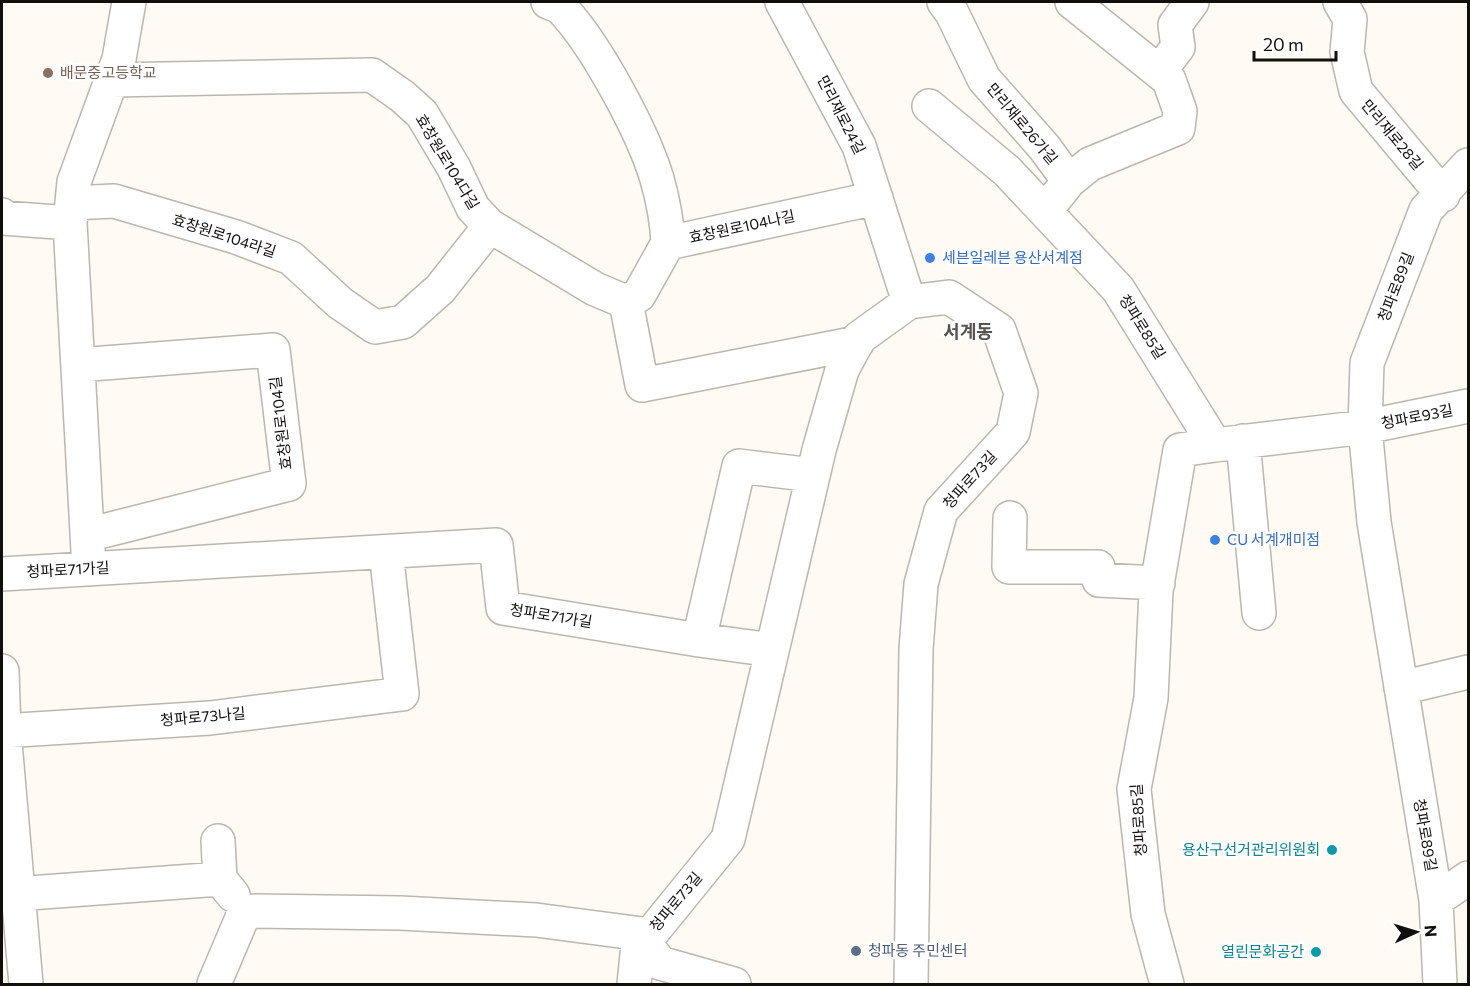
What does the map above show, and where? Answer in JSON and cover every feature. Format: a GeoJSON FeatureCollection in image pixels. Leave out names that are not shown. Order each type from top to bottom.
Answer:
{"type":"FeatureCollection","features":[{"type":"Feature","properties":{"kind":"street"},"geometry":{"type":"LineString","coordinates":[[89,569],[71,213],[74,182],[119,59],[129,2]]}},
{"type":"Feature","properties":{"kind":"street","name":"효창원로104나길"},"geometry":{"type":"LineString","coordinates":[[548,2],[563,9],[604,68],[631,117],[657,178],[667,220],[668,243],[876,198]]}},
{"type":"Feature","properties":{"kind":"street","name":"만리재로24길"},"geometry":{"type":"LineString","coordinates":[[782,2],[859,146],[909,302]]}},
{"type":"Feature","properties":{"kind":"street","name":"만리재로26가길"},"geometry":{"type":"LineString","coordinates":[[944,2],[952,13],[984,79],[1044,147],[1069,181]]}},
{"type":"Feature","properties":{"kind":"street"},"geometry":{"type":"LineString","coordinates":[[1045,210],[1069,181],[1090,164],[1178,128],[1180,111],[1169,80],[1105,12],[1072,2]]}},
{"type":"Feature","properties":{"kind":"street"},"geometry":{"type":"LineString","coordinates":[[1159,72],[1178,47],[1175,26],[1192,2]]}},
{"type":"Feature","properties":{"kind":"street","name":"만리재로28길"},"geometry":{"type":"LineString","coordinates":[[1340,2],[1350,19],[1347,52],[1356,91],[1443,195]]}},
{"type":"Feature","properties":{"kind":"street","name":"효창원로104다길"},"geometry":{"type":"LineString","coordinates":[[112,80],[372,75],[402,96],[422,114],[454,168],[473,208],[489,226],[595,289],[626,302]]}},
{"type":"Feature","properties":{"kind":"street","name":"청파로85길"},"geometry":{"type":"LineString","coordinates":[[929,106],[1007,171],[1118,289],[1229,443],[1180,450],[1158,583],[1151,698],[1134,789],[1148,914],[1167,984]]}},
{"type":"Feature","properties":{"kind":"street","name":"청파로89길"},"geometry":{"type":"LineString","coordinates":[[1440,984],[1436,900],[1374,522],[1365,427],[1367,363],[1426,210],[1467,169]]}},
{"type":"Feature","properties":{"kind":"street","name":"효창원로104라길"},"geometry":{"type":"LineString","coordinates":[[2,215],[3,218],[71,213],[114,201],[236,237],[291,258],[340,303],[375,327],[403,322],[440,289],[489,226]]}},
{"type":"Feature","properties":{"kind":"street"},"geometry":{"type":"LineString","coordinates":[[626,302],[639,296],[668,243]]}},
{"type":"Feature","properties":{"kind":"street","name":"청파로73길"},"geometry":{"type":"LineString","coordinates":[[245,911],[400,913],[536,920],[650,935],[728,839],[813,475],[842,370],[859,338],[909,302],[950,297],[999,330],[1021,393],[1013,432],[941,511],[921,584],[915,660],[911,984]]}},
{"type":"Feature","properties":{"kind":"street","name":"청파로73길"},"geometry":{"type":"LineString","coordinates":[[626,302],[642,385],[856,343]]}},
{"type":"Feature","properties":{"kind":"street","name":"효창원로104길"},"geometry":{"type":"LineString","coordinates":[[78,365],[273,350],[289,484],[87,535]]}},
{"type":"Feature","properties":{"kind":"street","name":"청파로93길"},"geometry":{"type":"LineString","coordinates":[[1365,427],[1468,406]]}},
{"type":"Feature","properties":{"kind":"street"},"geometry":{"type":"LineString","coordinates":[[1259,613],[1229,443],[1365,427]]}},
{"type":"Feature","properties":{"kind":"street"},"geometry":{"type":"LineString","coordinates":[[699,640],[739,466],[813,475]]}},
{"type":"Feature","properties":{"kind":"street"},"geometry":{"type":"LineString","coordinates":[[1010,518],[1009,567],[1098,567],[1099,580],[1158,583]]}},
{"type":"Feature","properties":{"kind":"street","name":"청파로71가길"},"geometry":{"type":"LineString","coordinates":[[2,574],[496,545],[503,608],[772,650]]}},
{"type":"Feature","properties":{"kind":"street","name":"청파로73나길"},"geometry":{"type":"LineString","coordinates":[[3,731],[210,718],[402,694],[386,552]]}},
{"type":"Feature","properties":{"kind":"street"},"geometry":{"type":"LineString","coordinates":[[2,671],[10,894],[26,984]]}},
{"type":"Feature","properties":{"kind":"street"},"geometry":{"type":"LineString","coordinates":[[1401,687],[1468,672]]}},
{"type":"Feature","properties":{"kind":"street"},"geometry":{"type":"LineString","coordinates":[[214,984],[245,911],[220,879],[218,841]]}},
{"type":"Feature","properties":{"kind":"street"},"geometry":{"type":"LineString","coordinates":[[1436,900],[1468,878]]}},
{"type":"Feature","properties":{"kind":"street"},"geometry":{"type":"LineString","coordinates":[[10,894],[220,879]]}},
{"type":"Feature","properties":{"kind":"street"},"geometry":{"type":"LineString","coordinates":[[634,984],[639,935]]}},
{"type":"Feature","properties":{"kind":"street"},"geometry":{"type":"LineString","coordinates":[[639,935],[660,963],[734,984]]}},
{"type":"Feature","properties":{"kind":"place","name":"배문중고등학교"},"geometry":{"type":"Point","coordinates":[48,73]}},
{"type":"Feature","properties":{"kind":"place","name":"세븐일레븐 용산서계점"},"geometry":{"type":"Point","coordinates":[930,258]}},
{"type":"Feature","properties":{"kind":"place","name":"CU 서계개미점"},"geometry":{"type":"Point","coordinates":[1215,540]}},
{"type":"Feature","properties":{"kind":"place","name":"용산구선거관리위원회"},"geometry":{"type":"Point","coordinates":[1332,850]}},
{"type":"Feature","properties":{"kind":"place","name":"청파동 주민센터"},"geometry":{"type":"Point","coordinates":[856,951]}},
{"type":"Feature","properties":{"kind":"place","name":"열린문화공간"},"geometry":{"type":"Point","coordinates":[1316,952]}},
{"type":"Feature","properties":{"kind":"district","name":"서계동"},"geometry":{"type":"Point","coordinates":[968,332]}}]}
